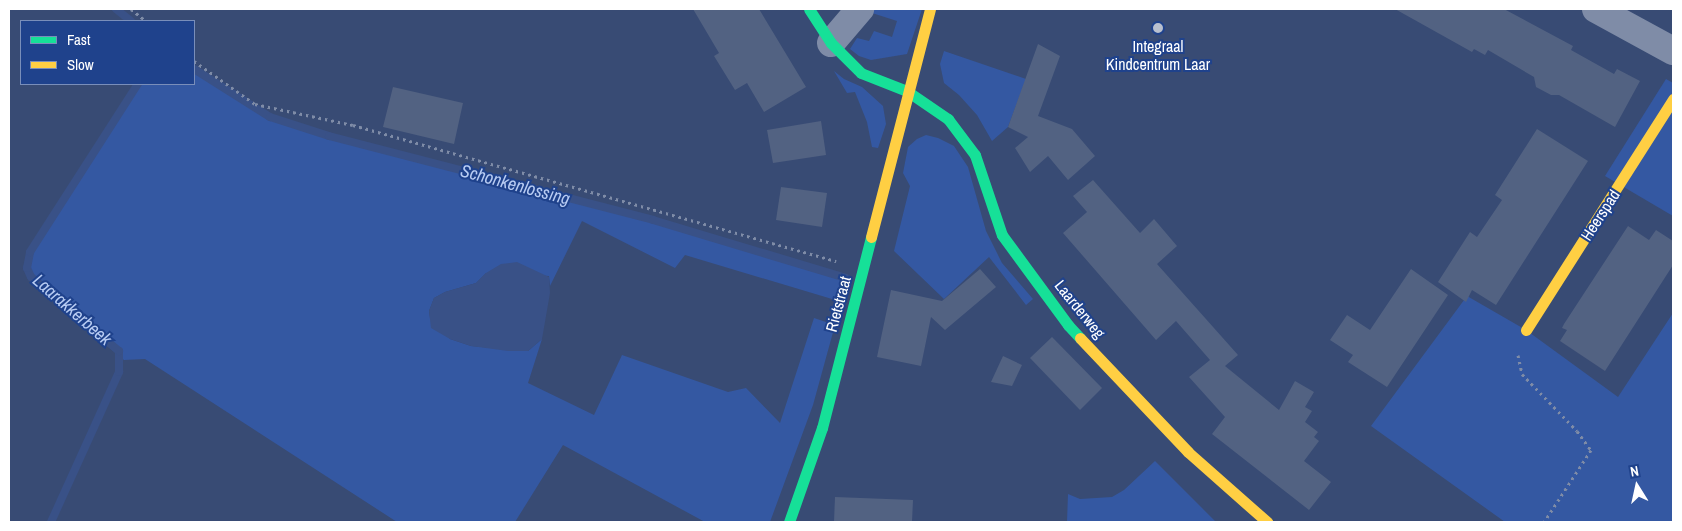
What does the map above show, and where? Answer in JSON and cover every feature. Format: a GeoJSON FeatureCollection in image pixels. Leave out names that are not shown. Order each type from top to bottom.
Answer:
{"type":"FeatureCollection","features":[{"type":"Feature","properties":{"kind":"street","name":"Laarderweg"},"geometry":{"type":"LineString","coordinates":[[810,9],[830,43],[861,72],[907,91],[948,119],[975,155],[1002,234],[1068,325],[1188,452],[1267,522]]}},
{"type":"Feature","properties":{"kind":"street"},"geometry":{"type":"LineString","coordinates":[[830,43],[860,9]]}},
{"type":"Feature","properties":{"kind":"street","name":"Rietstraat"},"geometry":{"type":"LineString","coordinates":[[789,522],[822,428],[864,269],[907,91],[930,9]]}},
{"type":"Feature","properties":{"kind":"street"},"geometry":{"type":"LineString","coordinates":[[1596,9],[1668,48]]}},
{"type":"Feature","properties":{"kind":"street","name":"Heerspad"},"geometry":{"type":"LineString","coordinates":[[1526,330],[1673,100]]}},
{"type":"Feature","properties":{"kind":"path"},"geometry":{"type":"LineString","coordinates":[[131,9],[145,20]]}},
{"type":"Feature","properties":{"kind":"path"},"geometry":{"type":"LineString","coordinates":[[195,62],[255,104],[353,125],[864,269]]}},
{"type":"Feature","properties":{"kind":"path"},"geometry":{"type":"LineString","coordinates":[[1526,330],[1516,347],[1522,374],[1577,430],[1591,450],[1544,522]]}},
{"type":"Feature","properties":{"kind":"shaded area"},"geometry":{"type":"Polygon","coordinates":[[[870,9],[922,9],[907,54],[871,60],[859,56],[850,49],[857,38],[869,41],[874,31],[892,37],[897,21],[869,12],[870,9]]]}},
{"type":"Feature","properties":{"kind":"shaded area"},"geometry":{"type":"Polygon","coordinates":[[[944,51],[1026,79],[1008,127],[992,141],[977,115],[959,95],[944,83],[940,64],[944,51]]]}},
{"type":"Feature","properties":{"kind":"shaded area"},"geometry":{"type":"Polygon","coordinates":[[[195,71],[270,117],[329,138],[653,221],[849,279],[842,302],[685,255],[675,268],[582,221],[550,286],[549,276],[486,273],[476,283],[445,292],[434,298],[429,311],[430,318],[450,339],[471,346],[528,351],[542,339],[528,383],[594,415],[622,355],[728,392],[746,388],[780,423],[814,318],[835,325],[813,405],[770,522],[705,522],[563,445],[515,522],[397,522],[145,359],[124,360],[31,283],[25,272],[30,252],[136,85],[195,85],[195,71]]]}},
{"type":"Feature","properties":{"kind":"shaded area"},"geometry":{"type":"Polygon","coordinates":[[[834,71],[844,79],[862,87],[883,106],[886,124],[878,148],[872,147],[867,122],[855,92],[847,93],[834,71]]]}},
{"type":"Feature","properties":{"kind":"shaded area"},"geometry":{"type":"Polygon","coordinates":[[[1666,79],[1673,83],[1673,216],[1605,176],[1666,79]]]}},
{"type":"Feature","properties":{"kind":"shaded area"},"geometry":{"type":"Polygon","coordinates":[[[926,135],[938,138],[954,146],[968,167],[986,231],[1002,263],[1033,299],[1026,305],[989,257],[944,299],[894,251],[910,186],[903,173],[908,147],[917,139],[926,135]]]}},
{"type":"Feature","properties":{"kind":"shaded area"},"geometry":{"type":"Polygon","coordinates":[[[517,262],[549,277],[550,293],[542,339],[528,351],[508,351],[471,346],[450,339],[431,328],[429,311],[434,298],[445,292],[476,283],[486,273],[501,264],[517,262]]]}},
{"type":"Feature","properties":{"kind":"shaded area"},"geometry":{"type":"Polygon","coordinates":[[[1467,296],[1526,330],[1618,397],[1673,313],[1673,522],[1505,522],[1371,426],[1467,296]]]}},
{"type":"Feature","properties":{"kind":"shaded area"},"geometry":{"type":"Polygon","coordinates":[[[1155,461],[1216,522],[1067,522],[1068,494],[1080,499],[1112,497],[1124,490],[1155,461]]]}},
{"type":"Feature","properties":{"kind":"building"},"geometry":{"type":"Polygon","coordinates":[[[693,9],[759,9],[806,87],[764,112],[747,83],[735,90],[714,56],[719,53],[693,9]]]}},
{"type":"Feature","properties":{"kind":"building"},"geometry":{"type":"Polygon","coordinates":[[[1395,9],[1504,9],[1573,46],[1571,50],[1614,74],[1617,69],[1640,81],[1615,127],[1559,95],[1551,95],[1536,87],[1534,77],[1488,50],[1485,55],[1474,49],[1472,52],[1395,9]]]}},
{"type":"Feature","properties":{"kind":"building"},"geometry":{"type":"Polygon","coordinates":[[[1038,44],[1060,56],[1038,116],[1072,129],[1095,156],[1068,180],[1048,156],[1030,172],[1015,148],[1028,137],[1008,127],[1038,44]]]}},
{"type":"Feature","properties":{"kind":"building"},"geometry":{"type":"Polygon","coordinates":[[[393,87],[463,103],[454,144],[383,127],[393,87]]]}},
{"type":"Feature","properties":{"kind":"building"},"geometry":{"type":"Polygon","coordinates":[[[821,121],[826,155],[773,163],[767,130],[821,121]]]}},
{"type":"Feature","properties":{"kind":"building"},"geometry":{"type":"Polygon","coordinates":[[[1537,129],[1588,161],[1496,305],[1472,290],[1466,302],[1438,282],[1470,232],[1477,237],[1502,200],[1495,195],[1537,129]]]}},
{"type":"Feature","properties":{"kind":"building"},"geometry":{"type":"Polygon","coordinates":[[[1093,180],[1140,233],[1154,219],[1177,246],[1157,264],[1238,355],[1225,366],[1279,410],[1295,381],[1314,392],[1305,407],[1312,411],[1305,422],[1318,432],[1314,437],[1319,441],[1304,461],[1331,482],[1309,510],[1212,434],[1225,417],[1189,377],[1210,360],[1176,321],[1156,340],[1063,233],[1087,212],[1073,196],[1093,180]]]}},
{"type":"Feature","properties":{"kind":"building"},"geometry":{"type":"Polygon","coordinates":[[[781,187],[827,193],[822,227],[776,220],[781,187]]]}},
{"type":"Feature","properties":{"kind":"building"},"geometry":{"type":"Polygon","coordinates":[[[1628,226],[1649,240],[1656,230],[1673,241],[1673,265],[1605,371],[1560,341],[1567,330],[1562,328],[1628,226]]]}},
{"type":"Feature","properties":{"kind":"building"},"geometry":{"type":"Polygon","coordinates":[[[980,269],[996,287],[945,330],[931,317],[921,366],[877,357],[891,290],[942,301],[980,269]]]}},
{"type":"Feature","properties":{"kind":"building"},"geometry":{"type":"Polygon","coordinates":[[[1411,269],[1448,295],[1387,387],[1348,362],[1353,355],[1330,340],[1347,315],[1370,330],[1411,269]]]}},
{"type":"Feature","properties":{"kind":"building"},"geometry":{"type":"Polygon","coordinates":[[[1052,337],[1102,388],[1080,410],[1030,358],[1052,337]]]}},
{"type":"Feature","properties":{"kind":"building"},"geometry":{"type":"Polygon","coordinates":[[[1003,356],[1022,365],[1012,386],[991,382],[1003,356]]]}},
{"type":"Feature","properties":{"kind":"building"},"geometry":{"type":"Polygon","coordinates":[[[835,497],[913,500],[912,522],[834,522],[835,497]]]}},
{"type":"Feature","properties":{"kind":"waterway","name":"Laarakkerbeek"},"geometry":{"type":"LineString","coordinates":[[116,9],[130,20]]}},
{"type":"Feature","properties":{"kind":"waterway","name":"Schonkenlossing"},"geometry":{"type":"LineString","coordinates":[[195,70],[270,117],[329,136],[653,220],[846,278]]}},
{"type":"Feature","properties":{"kind":"waterway","name":"Laarakkerbeek"},"geometry":{"type":"LineString","coordinates":[[51,522],[119,372],[119,351],[31,277],[27,268],[30,252],[137,85]]}},
{"type":"Feature","properties":{"kind":"traffic: fast"},"geometry":{"type":"LineString","coordinates":[[809,9],[831,43],[861,73],[907,91],[948,119],[975,155],[1002,235],[1068,325],[1080,338]]}},
{"type":"Feature","properties":{"kind":"traffic: fast"},"geometry":{"type":"LineString","coordinates":[[789,522],[822,428],[871,237]]}},
{"type":"Feature","properties":{"kind":"traffic: slow"},"geometry":{"type":"LineString","coordinates":[[871,237],[930,9]]}},
{"type":"Feature","properties":{"kind":"traffic: slow"},"geometry":{"type":"LineString","coordinates":[[1526,330],[1673,99]]}},
{"type":"Feature","properties":{"kind":"traffic: slow"},"geometry":{"type":"LineString","coordinates":[[1080,338],[1188,452],[1267,522]]}},
{"type":"Feature","properties":{"kind":"place","name":"Integraal Kindcentrum Laar"},"geometry":{"type":"Point","coordinates":[1158,28]}}]}
